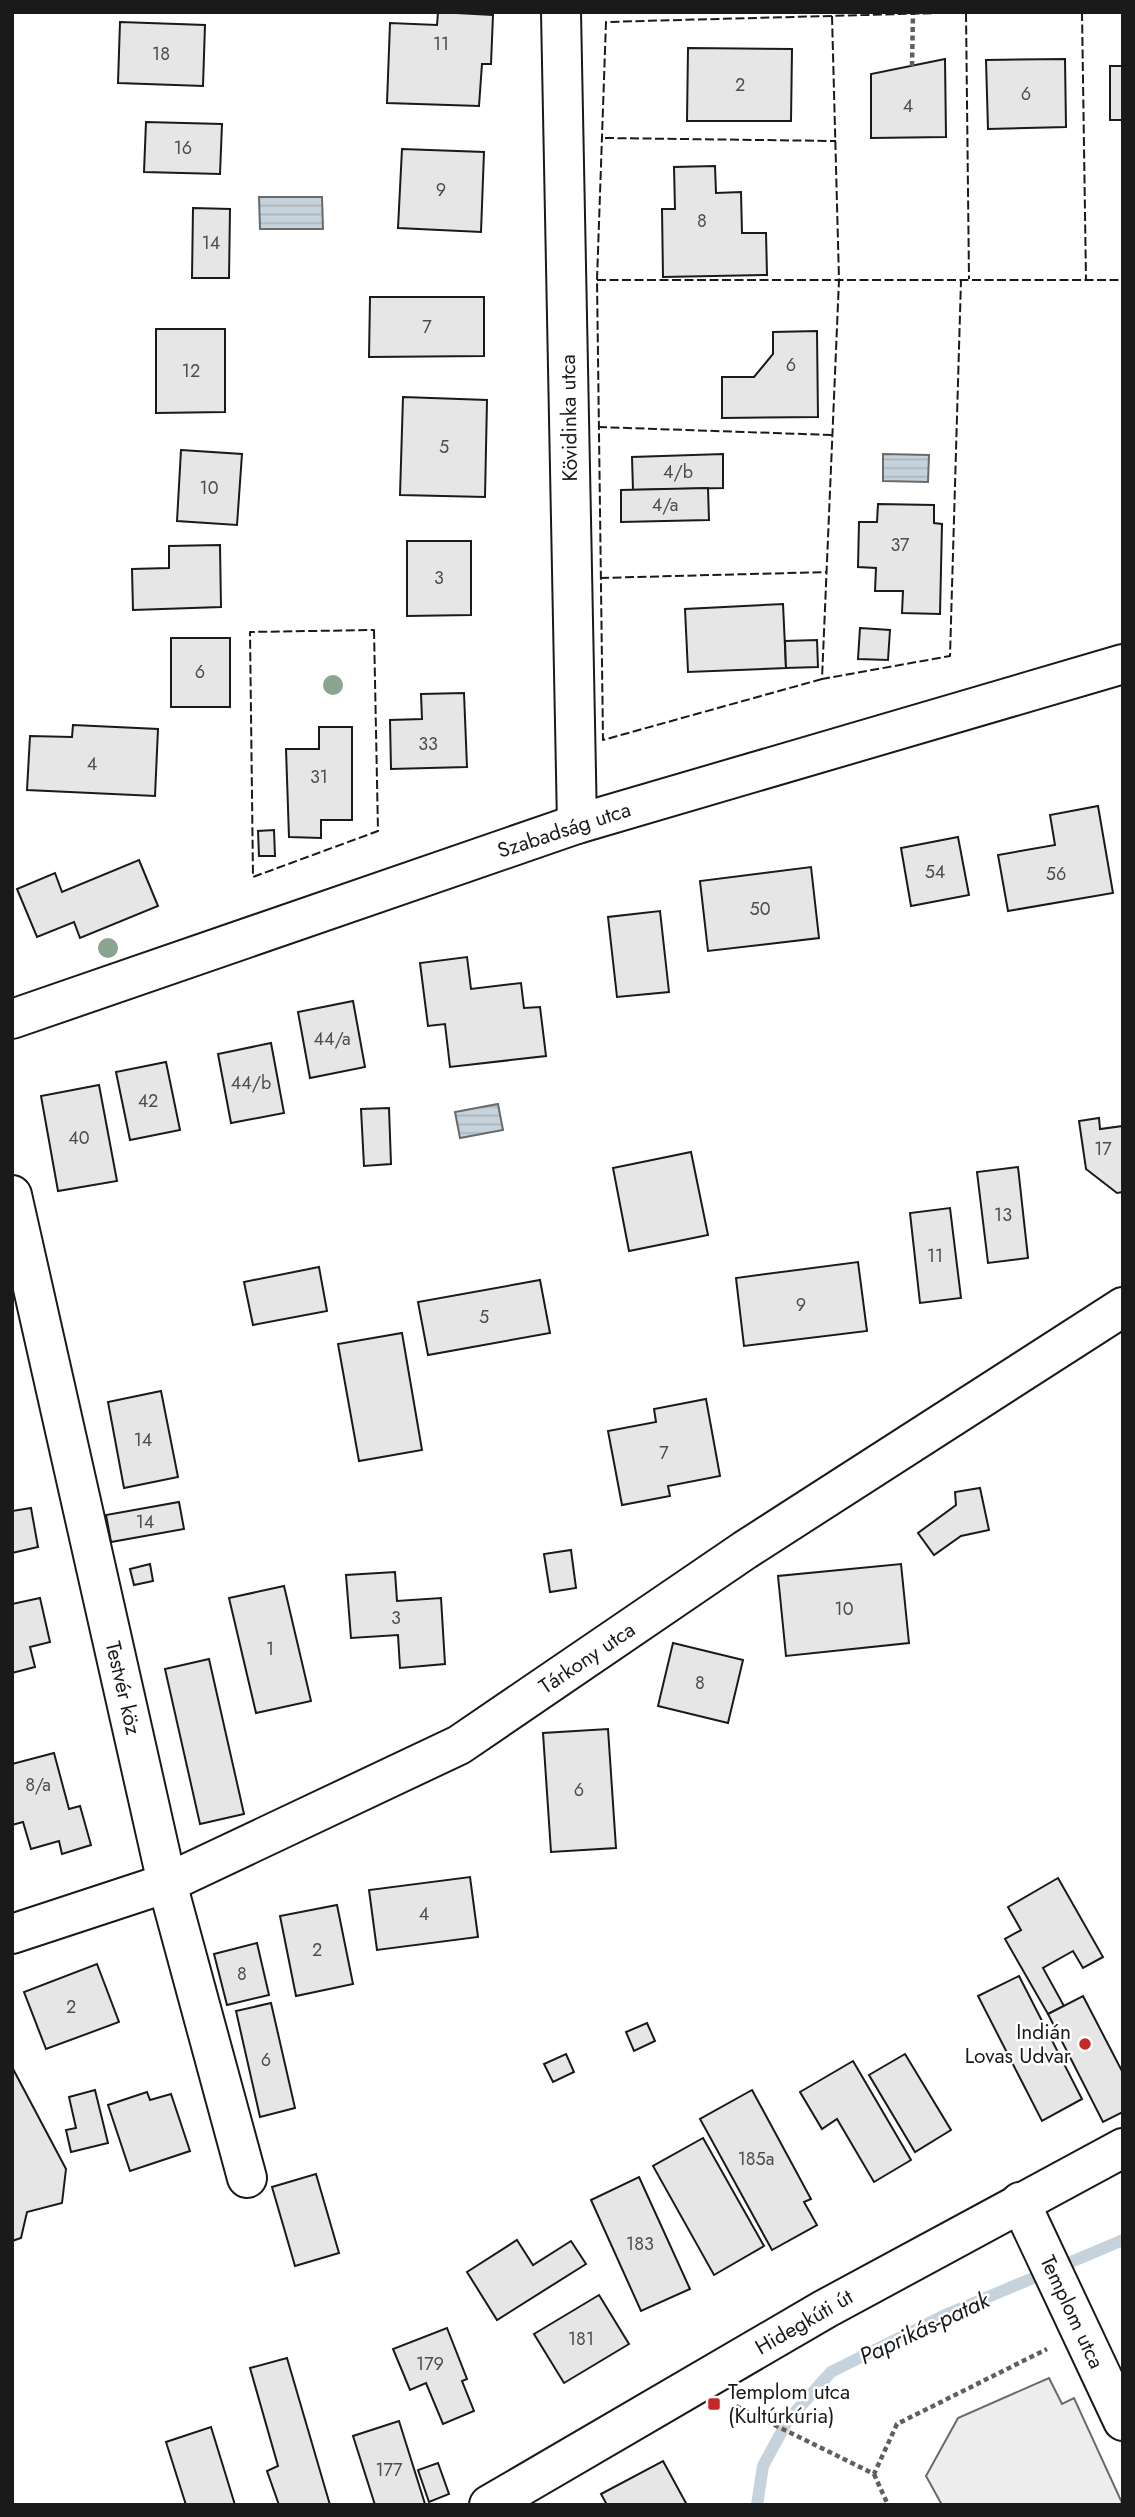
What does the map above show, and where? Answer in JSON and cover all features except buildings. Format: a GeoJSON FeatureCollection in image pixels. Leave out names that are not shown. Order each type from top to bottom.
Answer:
{"type":"FeatureCollection","features":[{"type":"Feature","properties":{"kind":"street","name":"Kövidinka utca"},"geometry":{"type":"LineString","coordinates":[[561,12],[577,824]]}},
{"type":"Feature","properties":{"kind":"street","name":"Szabadság utca"},"geometry":{"type":"LineString","coordinates":[[12,1019],[577,824],[1123,664]]}},
{"type":"Feature","properties":{"kind":"street","name":"Testvér köz"},"geometry":{"type":"LineString","coordinates":[[12,1195],[167,1883],[247,2178]]}},
{"type":"Feature","properties":{"kind":"street","name":"Tárkony utca"},"geometry":{"type":"LineString","coordinates":[[12,1934],[167,1883],[459,1745],[745,1550],[1123,1307]]}},
{"type":"Feature","properties":{"kind":"street","name":"Hidegkúti út"},"geometry":{"type":"LineString","coordinates":[[489,2505],[825,2309],[1123,2148]]}},
{"type":"Feature","properties":{"kind":"street","name":"Templom utca"},"geometry":{"type":"LineString","coordinates":[[1020,2202],[1037,2237],[1064,2330],[1123,2421]]}},
{"type":"Feature","properties":{"kind":"path"},"geometry":{"type":"LineString","coordinates":[[912,65],[913,12]]}},
{"type":"Feature","properties":{"kind":"path"},"geometry":{"type":"LineString","coordinates":[[874,2474],[897,2424],[1064,2330]]}},
{"type":"Feature","properties":{"kind":"path"},"geometry":{"type":"LineString","coordinates":[[733,2405],[874,2474],[888,2505]]}},
{"type":"Feature","properties":{"kind":"shaded area"},"geometry":{"type":"Polygon","coordinates":[[[259,197],[322,197],[323,229],[260,229],[259,197]]]}},
{"type":"Feature","properties":{"kind":"shaded area"},"geometry":{"type":"Polygon","coordinates":[[[883,454],[929,455],[928,482],[883,481],[883,454]]]}},
{"type":"Feature","properties":{"kind":"shaded area"},"geometry":{"type":"Polygon","coordinates":[[[498,1104],[503,1130],[460,1138],[455,1112],[498,1104]]]}},
{"type":"Feature","properties":{"kind":"shaded area"},"geometry":{"type":"Polygon","coordinates":[[[1049,2378],[1062,2404],[1074,2398],[1123,2505],[942,2505],[926,2476],[958,2418],[1049,2378]]]}},
{"type":"Feature","properties":{"kind":"waterway","name":"Paprikás-patak"},"geometry":{"type":"LineString","coordinates":[[757,2505],[763,2466],[788,2420],[831,2372],[943,2316],[1123,2240]]}},
{"type":"Feature","properties":{"kind":"fence"},"geometry":{"type":"LineString","coordinates":[[822,679],[603,740],[597,280],[606,22],[976,12]]}},
{"type":"Feature","properties":{"kind":"fence"},"geometry":{"type":"LineString","coordinates":[[1082,12],[1086,280]]}},
{"type":"Feature","properties":{"kind":"fence"},"geometry":{"type":"LineString","coordinates":[[966,13],[969,279]]}},
{"type":"Feature","properties":{"kind":"fence"},"geometry":{"type":"LineString","coordinates":[[832,16],[839,280],[822,679],[950,656],[961,280]]}},
{"type":"Feature","properties":{"kind":"fence"},"geometry":{"type":"LineString","coordinates":[[605,138],[836,141]]}},
{"type":"Feature","properties":{"kind":"fence"},"geometry":{"type":"LineString","coordinates":[[597,280],[1123,280]]}},
{"type":"Feature","properties":{"kind":"fence"},"geometry":{"type":"LineString","coordinates":[[598,427],[832,435]]}},
{"type":"Feature","properties":{"kind":"fence"},"geometry":{"type":"LineString","coordinates":[[600,578],[827,572]]}},
{"type":"Feature","properties":{"kind":"fence"},"geometry":{"type":"LineString","coordinates":[[374,630],[378,831],[253,877],[250,632],[374,630]]}},
{"type":"Feature","properties":{"kind":"place","name":"Indián Lovas Udvar"},"geometry":{"type":"Point","coordinates":[1085,2044]}},
{"type":"Feature","properties":{"kind":"place","name":"Templom utca (Kultúrkúria)"},"geometry":{"type":"Point","coordinates":[714,2404]}}]}
